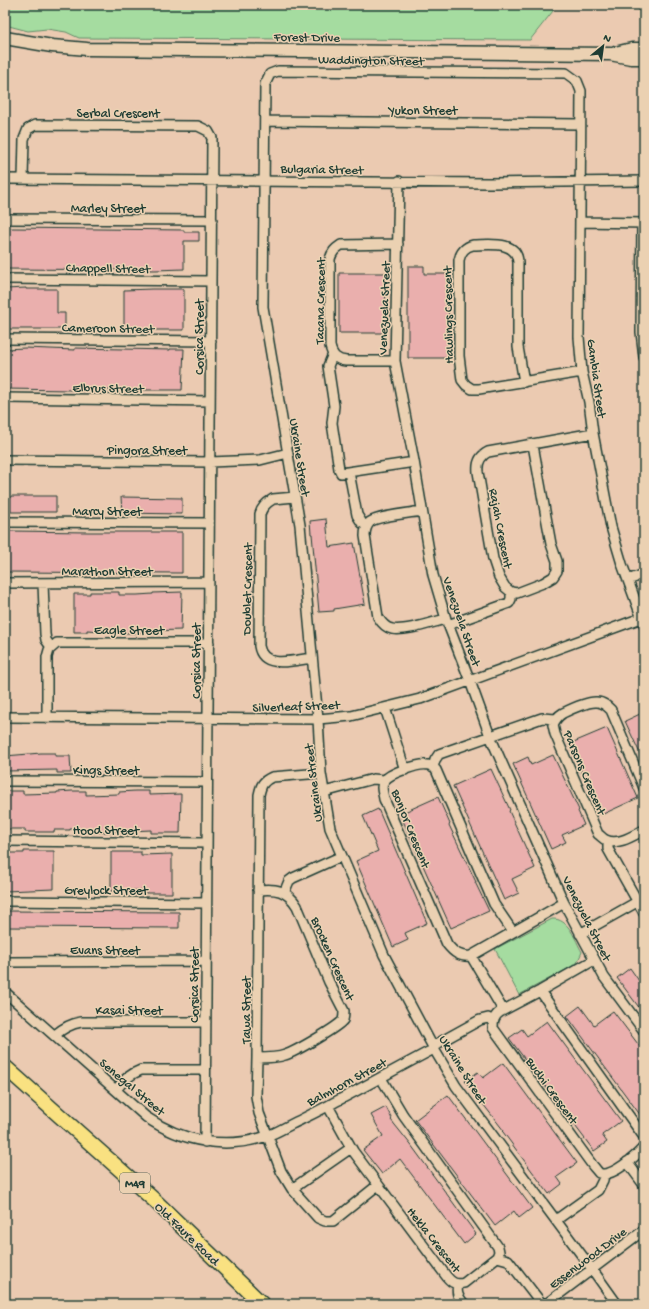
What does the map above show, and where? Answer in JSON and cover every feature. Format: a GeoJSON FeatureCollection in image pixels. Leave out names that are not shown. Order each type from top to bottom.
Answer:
{"type":"FeatureCollection","features":[{"type":"Feature","properties":{"kind":"main road","name":"Old Faure Road"},"geometry":{"type":"LineString","coordinates":[[5,1067],[153,1199],[262,1304]]}},
{"type":"Feature","properties":{"kind":"street","name":"Forest Drive"},"geometry":{"type":"LineString","coordinates":[[5,38],[26,43],[95,49],[610,54],[631,58],[644,58]]}},
{"type":"Feature","properties":{"kind":"street","name":"Forest Drive"},"geometry":{"type":"LineString","coordinates":[[610,54],[632,49],[644,49]]}},
{"type":"Feature","properties":{"kind":"street","name":"Waddington Street"},"geometry":{"type":"LineString","coordinates":[[264,180],[266,81],[270,74],[278,71],[566,73],[577,81]]}},
{"type":"Feature","properties":{"kind":"street","name":"Gambia Street"},"geometry":{"type":"LineString","coordinates":[[577,81],[581,91],[579,337],[582,372],[589,402],[593,433],[611,527],[622,564],[643,619]]}},
{"type":"Feature","properties":{"kind":"street","name":"Yukon Street"},"geometry":{"type":"LineString","coordinates":[[265,121],[580,124]]}},
{"type":"Feature","properties":{"kind":"street","name":"Serbal Crescent"},"geometry":{"type":"LineString","coordinates":[[23,179],[25,135],[28,129],[38,125],[202,127],[208,131],[212,138],[212,180]]}},
{"type":"Feature","properties":{"kind":"street","name":"Bulgaria Street"},"geometry":{"type":"LineString","coordinates":[[5,179],[399,181],[489,183],[642,182]]}},
{"type":"Feature","properties":{"kind":"street","name":"Corsica Street"},"geometry":{"type":"LineString","coordinates":[[205,1142],[212,180]]}},
{"type":"Feature","properties":{"kind":"street","name":"Ukraine Street"},"geometry":{"type":"LineString","coordinates":[[264,180],[263,307],[302,543],[318,719],[321,773],[330,828],[384,955],[433,1047],[456,1086],[592,1269],[616,1304]]}},
{"type":"Feature","properties":{"kind":"street","name":"Venezuela Street"},"geometry":{"type":"LineString","coordinates":[[399,181],[395,361],[433,575],[447,622],[490,736],[525,818],[564,903],[604,977],[644,1031]]}},
{"type":"Feature","properties":{"kind":"street","name":"Marley Street"},"geometry":{"type":"LineString","coordinates":[[5,219],[212,220]]}},
{"type":"Feature","properties":{"kind":"street"},"geometry":{"type":"LineString","coordinates":[[580,222],[643,223],[641,332],[644,357]]}},
{"type":"Feature","properties":{"kind":"street","name":"Tacana Crescent"},"geometry":{"type":"LineString","coordinates":[[395,361],[346,361],[340,360],[333,354],[330,346],[330,259],[335,249],[342,245],[398,244]]}},
{"type":"Feature","properties":{"kind":"street","name":"Hawlings Crescent"},"geometry":{"type":"LineString","coordinates":[[524,382],[518,348],[517,254],[506,246],[468,246],[462,252],[459,260],[459,356],[462,380],[468,387],[476,390],[524,382],[582,372]]}},
{"type":"Feature","properties":{"kind":"street","name":"Chappell Street"},"geometry":{"type":"LineString","coordinates":[[5,279],[211,281]]}},
{"type":"Feature","properties":{"kind":"street","name":"Cameroon Street"},"geometry":{"type":"LineString","coordinates":[[5,339],[211,341]]}},
{"type":"Feature","properties":{"kind":"street"},"geometry":{"type":"LineString","coordinates":[[333,354],[328,366],[334,406],[332,423],[341,474],[408,463]]}},
{"type":"Feature","properties":{"kind":"street","name":"Elbrus Street"},"geometry":{"type":"LineString","coordinates":[[5,398],[210,401]]}},
{"type":"Feature","properties":{"kind":"street","name":"Rajah Crescent"},"geometry":{"type":"LineString","coordinates":[[511,592],[505,587],[499,577],[493,559],[477,466],[480,460],[488,452],[593,433]]}},
{"type":"Feature","properties":{"kind":"street"},"geometry":{"type":"LineString","coordinates":[[422,511],[378,518],[369,523],[365,530],[378,617],[386,626],[392,629],[401,629],[447,622],[509,603],[511,592],[517,593],[543,583],[553,577],[557,570],[557,561],[552,544],[533,445]]}},
{"type":"Feature","properties":{"kind":"street","name":"Pingora Street"},"geometry":{"type":"LineString","coordinates":[[5,460],[210,462],[260,460],[288,453]]}},
{"type":"Feature","properties":{"kind":"street"},"geometry":{"type":"LineString","coordinates":[[349,472],[357,515],[362,523],[367,526]]}},
{"type":"Feature","properties":{"kind":"street","name":"Doublet Crescent"},"geometry":{"type":"LineString","coordinates":[[295,497],[273,499],[264,506],[260,514],[259,646],[263,656],[271,661],[312,658]]}},
{"type":"Feature","properties":{"kind":"street","name":"Marcy Street"},"geometry":{"type":"LineString","coordinates":[[5,522],[209,523]]}},
{"type":"Feature","properties":{"kind":"street"},"geometry":{"type":"LineString","coordinates":[[628,580],[644,574]]}},
{"type":"Feature","properties":{"kind":"street","name":"Marathon Street"},"geometry":{"type":"LineString","coordinates":[[5,583],[209,582]]}},
{"type":"Feature","properties":{"kind":"street"},"geometry":{"type":"LineString","coordinates":[[43,583],[45,634],[46,640],[51,647],[47,657],[46,718]]}},
{"type":"Feature","properties":{"kind":"street","name":"Silverleaf Street"},"geometry":{"type":"LineString","coordinates":[[5,718],[318,719],[351,716],[420,699],[643,619]]}},
{"type":"Feature","properties":{"kind":"street","name":"Eagle Street"},"geometry":{"type":"LineString","coordinates":[[51,647],[57,643],[64,642],[209,643]]}},
{"type":"Feature","properties":{"kind":"street","name":"Parsons Crescent"},"geometry":{"type":"LineString","coordinates":[[608,841],[598,834],[555,734],[553,725],[556,719],[563,713],[588,703],[598,702],[605,704],[611,710],[644,788]]}},
{"type":"Feature","properties":{"kind":"street"},"geometry":{"type":"LineString","coordinates":[[385,708],[405,770]]}},
{"type":"Feature","properties":{"kind":"street"},"geometry":{"type":"LineString","coordinates":[[513,932],[503,920],[494,904],[441,778],[433,768],[438,754],[542,718],[556,719]]}},
{"type":"Feature","properties":{"kind":"street","name":"Bonjor Crescent"},"geometry":{"type":"LineString","coordinates":[[433,768],[429,765],[421,764],[391,774],[384,780],[381,787],[384,799],[447,944],[457,955],[464,957],[471,956]]}},
{"type":"Feature","properties":{"kind":"street","name":"Tawa Street"},"geometry":{"type":"LineString","coordinates":[[321,773],[272,777],[267,779],[261,786],[259,795],[256,1096],[259,1113],[281,1171],[292,1189],[318,1218],[325,1221],[333,1221],[378,1186]]}},
{"type":"Feature","properties":{"kind":"street"},"geometry":{"type":"LineString","coordinates":[[324,792],[373,779],[384,780]]}},
{"type":"Feature","properties":{"kind":"street","name":"Kings Street"},"geometry":{"type":"LineString","coordinates":[[5,781],[207,782]]}},
{"type":"Feature","properties":{"kind":"street"},"geometry":{"type":"LineString","coordinates":[[644,830],[619,841],[608,841],[608,848],[641,899],[644,913]]}},
{"type":"Feature","properties":{"kind":"street","name":"Hood Street"},"geometry":{"type":"LineString","coordinates":[[5,841],[207,842]]}},
{"type":"Feature","properties":{"kind":"street"},"geometry":{"type":"LineString","coordinates":[[258,890],[272,889],[284,893],[289,881],[293,878],[342,856]]}},
{"type":"Feature","properties":{"kind":"street","name":"Brocken Crescent"},"geometry":{"type":"LineString","coordinates":[[257,1058],[284,1056],[338,1025],[344,1016],[344,1011],[329,982],[297,906],[292,898],[284,893]]}},
{"type":"Feature","properties":{"kind":"street"},"geometry":{"type":"LineString","coordinates":[[580,934],[641,899]]}},
{"type":"Feature","properties":{"kind":"street","name":"Greylock Street"},"geometry":{"type":"LineString","coordinates":[[5,901],[206,903]]}},
{"type":"Feature","properties":{"kind":"street"},"geometry":{"type":"LineString","coordinates":[[503,1010],[471,956],[564,903]]}},
{"type":"Feature","properties":{"kind":"street"},"geometry":{"type":"LineString","coordinates":[[493,1021],[496,1015],[503,1010],[594,960]]}},
{"type":"Feature","properties":{"kind":"street","name":"Evans Street"},"geometry":{"type":"LineString","coordinates":[[5,964],[11,962],[206,961]]}},
{"type":"Feature","properties":{"kind":"street"},"geometry":{"type":"LineString","coordinates":[[540,991],[644,1136]]}},
{"type":"Feature","properties":{"kind":"street","name":"Senegal Street"},"geometry":{"type":"LineString","coordinates":[[5,992],[116,1090],[157,1124],[180,1135],[205,1142],[239,1142],[268,1135]]}},
{"type":"Feature","properties":{"kind":"street","name":"Balmhorn Street"},"geometry":{"type":"LineString","coordinates":[[268,1135],[381,1078],[480,1020],[488,1018],[493,1021]]}},
{"type":"Feature","properties":{"kind":"street","name":"Budhi Crescent"},"geometry":{"type":"LineString","coordinates":[[493,1021],[493,1028],[501,1040],[593,1166],[600,1173],[604,1174]]}},
{"type":"Feature","properties":{"kind":"street","name":"Kasai Street"},"geometry":{"type":"LineString","coordinates":[[55,1035],[64,1028],[81,1022],[206,1022]]}},
{"type":"Feature","properties":{"kind":"street"},"geometry":{"type":"LineString","coordinates":[[116,1090],[123,1080],[132,1073],[141,1070],[205,1070]]}},
{"type":"Feature","properties":{"kind":"street"},"geometry":{"type":"LineString","coordinates":[[381,1078],[403,1116],[498,1247],[499,1252],[497,1257],[508,1260],[542,1304]]}},
{"type":"Feature","properties":{"kind":"street","name":"Hekla Crescent"},"geometry":{"type":"LineString","coordinates":[[328,1106],[351,1148],[378,1186],[452,1282],[458,1284],[464,1283],[497,1257]]}},
{"type":"Feature","properties":{"kind":"street"},"geometry":{"type":"LineString","coordinates":[[556,1220],[598,1190],[604,1174],[615,1171],[644,1147]]}},
{"type":"Feature","properties":{"kind":"street"},"geometry":{"type":"LineString","coordinates":[[292,1189],[351,1148]]}},
{"type":"Feature","properties":{"kind":"street"},"geometry":{"type":"LineString","coordinates":[[627,1162],[644,1186]]}},
{"type":"Feature","properties":{"kind":"street","name":"Essenwood Drive"},"geometry":{"type":"LineString","coordinates":[[546,1304],[644,1230]]}},
{"type":"Feature","properties":{"kind":"street"},"geometry":{"type":"LineString","coordinates":[[458,1284],[457,1293],[464,1304]]}},
{"type":"Feature","properties":{"kind":"green space"},"geometry":{"type":"Polygon","coordinates":[[[5,5],[553,5],[553,11],[530,40],[79,38],[66,32],[47,29],[28,31],[5,25],[5,5]]]}},
{"type":"Feature","properties":{"kind":"green space"},"geometry":{"type":"Polygon","coordinates":[[[552,919],[563,922],[567,926],[582,952],[577,963],[519,995],[495,949],[552,919]]]}},
{"type":"Feature","properties":{"kind":"building"},"geometry":{"type":"Polygon","coordinates":[[[5,229],[184,230],[184,232],[199,232],[199,241],[184,241],[184,269],[5,269],[5,229]]]}},
{"type":"Feature","properties":{"kind":"building"},"geometry":{"type":"Polygon","coordinates":[[[408,266],[424,266],[424,274],[449,274],[448,358],[408,358],[408,266]]]}},
{"type":"Feature","properties":{"kind":"building"},"geometry":{"type":"Polygon","coordinates":[[[339,273],[386,273],[385,333],[339,333],[339,273]]]}},
{"type":"Feature","properties":{"kind":"building"},"geometry":{"type":"Polygon","coordinates":[[[5,289],[57,289],[57,313],[65,313],[65,329],[5,329],[5,289]]]}},
{"type":"Feature","properties":{"kind":"building"},"geometry":{"type":"Polygon","coordinates":[[[184,289],[184,330],[124,330],[124,290],[184,289]]]}},
{"type":"Feature","properties":{"kind":"building"},"geometry":{"type":"Polygon","coordinates":[[[25,348],[75,350],[75,348],[184,349],[182,390],[5,389],[5,349],[25,348]]]}},
{"type":"Feature","properties":{"kind":"building"},"geometry":{"type":"Polygon","coordinates":[[[11,496],[56,496],[56,512],[11,512],[11,496]]]}},
{"type":"Feature","properties":{"kind":"building"},"geometry":{"type":"Polygon","coordinates":[[[121,497],[182,498],[182,514],[122,513],[121,497]]]}},
{"type":"Feature","properties":{"kind":"building"},"geometry":{"type":"Polygon","coordinates":[[[326,519],[329,547],[354,543],[365,604],[334,609],[334,611],[319,612],[310,521],[326,519]]]}},
{"type":"Feature","properties":{"kind":"building"},"geometry":{"type":"Polygon","coordinates":[[[5,532],[182,532],[182,573],[5,572],[5,532]]]}},
{"type":"Feature","properties":{"kind":"building"},"geometry":{"type":"Polygon","coordinates":[[[90,592],[119,592],[119,595],[137,595],[182,592],[181,630],[121,633],[121,630],[103,629],[103,631],[87,630],[87,632],[74,632],[74,594],[90,594],[90,592]]]}},
{"type":"Feature","properties":{"kind":"building"},"geometry":{"type":"Polygon","coordinates":[[[640,714],[644,724],[644,762],[625,721],[640,714]]]}},
{"type":"Feature","properties":{"kind":"building"},"geometry":{"type":"Polygon","coordinates":[[[607,728],[638,798],[601,815],[569,744],[607,728]]]}},
{"type":"Feature","properties":{"kind":"building"},"geometry":{"type":"Polygon","coordinates":[[[55,753],[55,756],[70,756],[71,773],[57,773],[57,770],[5,771],[5,756],[55,753]]]}},
{"type":"Feature","properties":{"kind":"building"},"geometry":{"type":"Polygon","coordinates":[[[553,755],[579,810],[578,811],[584,825],[562,835],[566,842],[551,849],[513,764],[528,757],[531,765],[553,755]]]}},
{"type":"Feature","properties":{"kind":"building"},"geometry":{"type":"Polygon","coordinates":[[[491,769],[535,868],[512,879],[519,893],[504,900],[453,786],[491,769]]]}},
{"type":"Feature","properties":{"kind":"building"},"geometry":{"type":"Polygon","coordinates":[[[5,791],[23,791],[23,794],[86,791],[86,795],[149,791],[149,795],[181,794],[180,833],[151,833],[151,830],[88,833],[88,829],[54,830],[54,832],[25,832],[25,829],[5,829],[5,791]]]}},
{"type":"Feature","properties":{"kind":"building"},"geometry":{"type":"Polygon","coordinates":[[[438,797],[450,824],[449,825],[489,911],[451,928],[400,814],[438,797]]]}},
{"type":"Feature","properties":{"kind":"building"},"geometry":{"type":"Polygon","coordinates":[[[378,809],[427,923],[405,933],[408,940],[393,947],[356,861],[378,851],[363,816],[378,809]]]}},
{"type":"Feature","properties":{"kind":"building"},"geometry":{"type":"Polygon","coordinates":[[[24,851],[54,851],[54,889],[5,891],[5,853],[24,853],[24,851]]]}},
{"type":"Feature","properties":{"kind":"building"},"geometry":{"type":"Polygon","coordinates":[[[111,852],[141,852],[141,855],[172,854],[172,893],[143,893],[143,890],[111,891],[111,852]]]}},
{"type":"Feature","properties":{"kind":"building"},"geometry":{"type":"Polygon","coordinates":[[[5,911],[179,912],[179,928],[5,927],[5,911]]]}},
{"type":"Feature","properties":{"kind":"building"},"geometry":{"type":"Polygon","coordinates":[[[630,968],[644,988],[644,1014],[617,978],[630,968]]]}},
{"type":"Feature","properties":{"kind":"building"},"geometry":{"type":"Polygon","coordinates":[[[580,1006],[594,1025],[613,1011],[644,1052],[644,1120],[567,1016],[580,1006]]]}},
{"type":"Feature","properties":{"kind":"building"},"geometry":{"type":"Polygon","coordinates":[[[547,1021],[621,1121],[602,1135],[607,1142],[594,1151],[509,1038],[522,1029],[527,1036],[547,1021]]]}},
{"type":"Feature","properties":{"kind":"building"},"geometry":{"type":"Polygon","coordinates":[[[503,1063],[577,1163],[557,1177],[562,1184],[549,1194],[503,1132],[504,1131],[465,1081],[478,1072],[483,1078],[503,1063]]]}},
{"type":"Feature","properties":{"kind":"building"},"geometry":{"type":"Polygon","coordinates":[[[448,1095],[532,1208],[519,1218],[514,1211],[495,1226],[415,1120],[448,1095]]]}},
{"type":"Feature","properties":{"kind":"building"},"geometry":{"type":"Polygon","coordinates":[[[386,1107],[392,1119],[391,1120],[476,1234],[464,1244],[400,1159],[382,1174],[363,1150],[383,1136],[371,1115],[386,1107]]]}}]}
